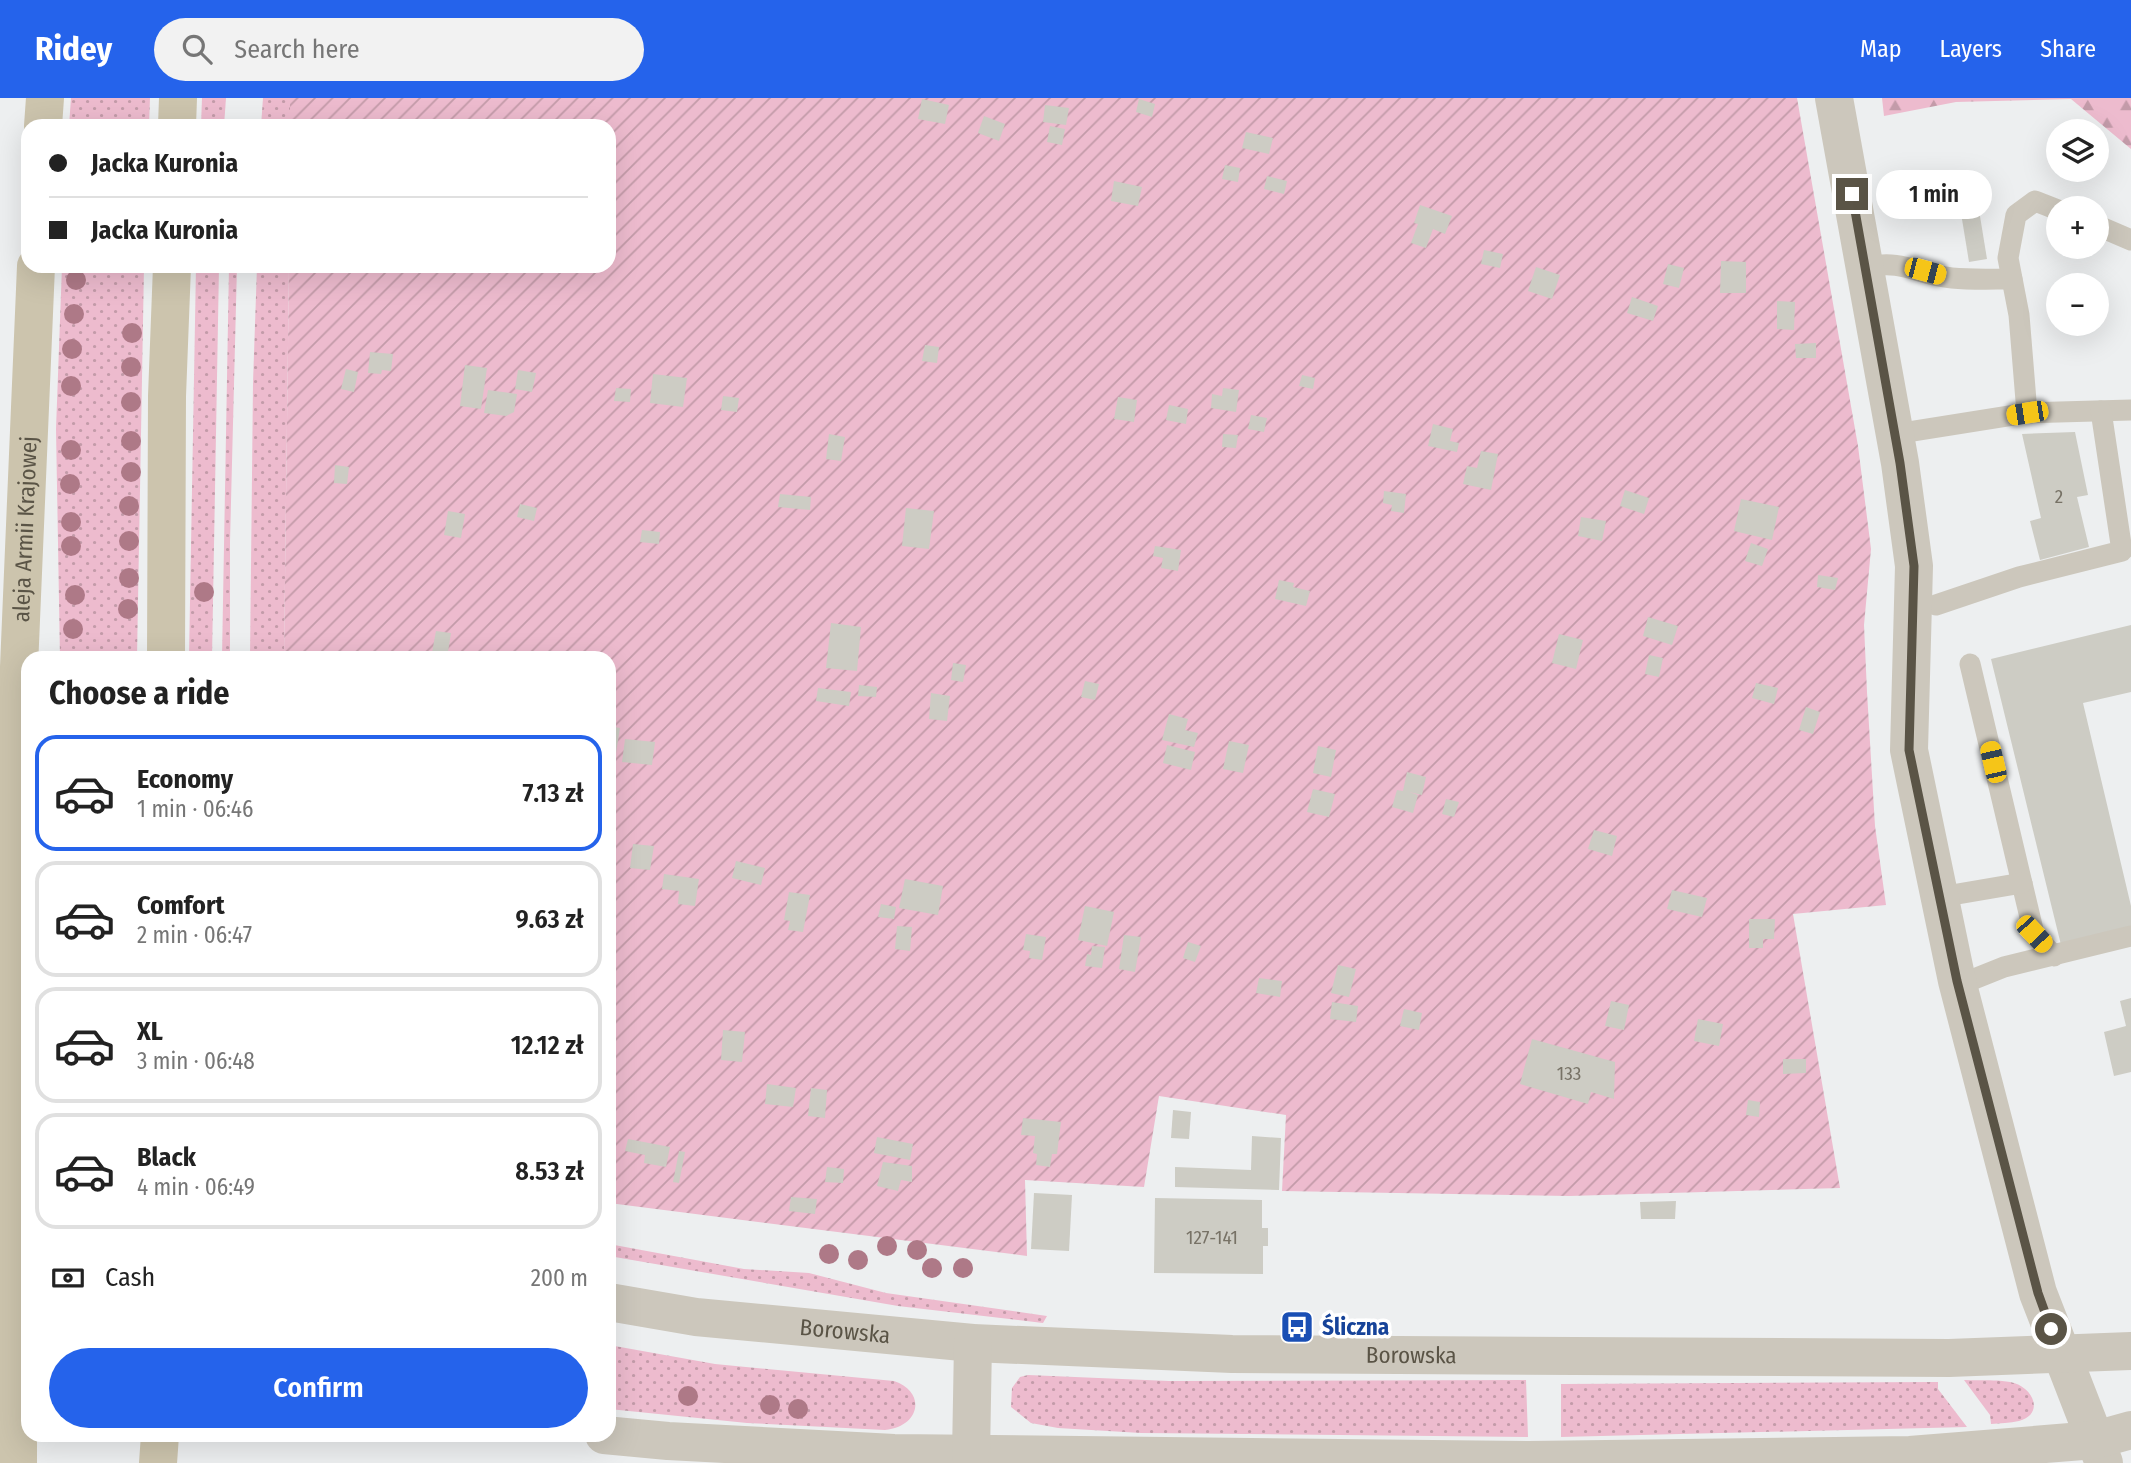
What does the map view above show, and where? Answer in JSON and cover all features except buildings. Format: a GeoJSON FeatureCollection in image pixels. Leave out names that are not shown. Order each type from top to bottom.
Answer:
{"type":"FeatureCollection","features":[{"type":"Feature","properties":{"kind":"main road"},"geometry":{"type":"LineString","coordinates":[[44,119],[45,98]]}},
{"type":"Feature","properties":{"kind":"main road"},"geometry":{"type":"LineString","coordinates":[[177,119],[178,98]]}},
{"type":"Feature","properties":{"kind":"main road","name":"aleja Armii Krajowej"},"geometry":{"type":"LineString","coordinates":[[18,1463],[15,1203],[19,667],[36,273]]}},
{"type":"Feature","properties":{"kind":"main road"},"geometry":{"type":"LineString","coordinates":[[166,651],[167,396],[172,273]]}},
{"type":"Feature","properties":{"kind":"main road"},"geometry":{"type":"LineString","coordinates":[[158,1463],[160,1442]]}},
{"type":"Feature","properties":{"kind":"street"},"geometry":{"type":"LineString","coordinates":[[1835,98],[1895,434],[1914,566],[1909,750],[1957,981],[2038,1293],[2099,1452]]}},
{"type":"Feature","properties":{"kind":"street","name":"Borowska"},"geometry":{"type":"LineString","coordinates":[[616,1303],[696,1317],[973,1343],[1232,1354],[1949,1358],[2131,1351]]}},
{"type":"Feature","properties":{"kind":"street"},"geometry":{"type":"LineString","coordinates":[[971,1459],[973,1343]]}},
{"type":"Feature","properties":{"kind":"street"},"geometry":{"type":"LineString","coordinates":[[616,1438],[668,1451],[894,1453],[971,1459],[1904,1459],[2099,1452],[2131,1430]]}},
{"type":"Feature","properties":{"kind":"lane"},"geometry":{"type":"LineString","coordinates":[[2027,413],[2019,315],[2008,258],[2016,215],[2035,201],[2046,205]]}},
{"type":"Feature","properties":{"kind":"lane"},"geometry":{"type":"LineString","coordinates":[[2109,231],[2131,240]]}},
{"type":"Feature","properties":{"kind":"lane"},"geometry":{"type":"LineString","coordinates":[[1866,267],[1893,264],[1950,278],[2012,279]]}},
{"type":"Feature","properties":{"kind":"lane"},"geometry":{"type":"LineString","coordinates":[[1895,434],[2027,413],[2131,410]]}},
{"type":"Feature","properties":{"kind":"lane"},"geometry":{"type":"LineString","coordinates":[[1936,605],[2020,577],[2122,551],[2101,411]]}},
{"type":"Feature","properties":{"kind":"lane"},"geometry":{"type":"LineString","coordinates":[[1970,664],[2034,934],[2054,956]]}},
{"type":"Feature","properties":{"kind":"lane"},"geometry":{"type":"LineString","coordinates":[[1940,898],[2022,883]]}},
{"type":"Feature","properties":{"kind":"lane"},"geometry":{"type":"LineString","coordinates":[[1957,981],[1974,979],[2004,967],[2131,936]]}},
{"type":"Feature","properties":{"kind":"green space"},"geometry":{"type":"Polygon","coordinates":[[[71,98],[150,98],[149,119],[70,119],[71,98]]]}},
{"type":"Feature","properties":{"kind":"green space"},"geometry":{"type":"Polygon","coordinates":[[[202,98],[226,98],[224,119],[201,119],[202,98]]]}},
{"type":"Feature","properties":{"kind":"green space"},"geometry":{"type":"Polygon","coordinates":[[[263,98],[290,98],[290,119],[262,119],[263,98]]]}},
{"type":"Feature","properties":{"kind":"green space"},"geometry":{"type":"Polygon","coordinates":[[[290,98],[1797,98],[1858,446],[1871,549],[1864,625],[1875,826],[1886,905],[1793,914],[1840,1188],[1569,1196],[1282,1191],[1286,1115],[1159,1096],[1144,1187],[1025,1180],[1027,1256],[616,1204],[616,651],[284,651],[289,273],[616,273],[616,119],[290,119],[290,98]]]}},
{"type":"Feature","properties":{"kind":"green space"},"geometry":{"type":"Polygon","coordinates":[[[1882,98],[2131,98],[2131,149],[2109,131],[2109,119],[2095,119],[2071,99],[1956,102],[1884,116],[1882,98]]]}},
{"type":"Feature","properties":{"kind":"green space"},"geometry":{"type":"Polygon","coordinates":[[[62,273],[144,273],[137,651],[60,651],[56,429],[62,273]]]}},
{"type":"Feature","properties":{"kind":"green space"},"geometry":{"type":"Polygon","coordinates":[[[196,273],[219,273],[212,651],[189,651],[196,273]]]}},
{"type":"Feature","properties":{"kind":"green space"},"geometry":{"type":"Polygon","coordinates":[[[229,273],[237,273],[230,651],[222,651],[229,273]]]}},
{"type":"Feature","properties":{"kind":"green space"},"geometry":{"type":"Polygon","coordinates":[[[257,273],[289,273],[284,651],[250,651],[257,273]]]}},
{"type":"Feature","properties":{"kind":"green space"},"geometry":{"type":"Polygon","coordinates":[[[616,1245],[744,1269],[809,1273],[886,1293],[1047,1316],[1043,1323],[898,1306],[616,1257],[616,1245]]]}},
{"type":"Feature","properties":{"kind":"green space"},"geometry":{"type":"Polygon","coordinates":[[[616,1346],[715,1364],[894,1381],[905,1386],[915,1401],[912,1416],[906,1423],[885,1430],[747,1423],[616,1410],[616,1346]]]}},
{"type":"Feature","properties":{"kind":"green space"},"geometry":{"type":"Polygon","coordinates":[[[1028,1375],[1169,1381],[1526,1380],[1528,1437],[1141,1433],[1058,1428],[1031,1423],[1011,1407],[1012,1388],[1020,1377],[1028,1375]]]}},
{"type":"Feature","properties":{"kind":"green space"},"geometry":{"type":"Polygon","coordinates":[[[1964,1380],[2002,1381],[2021,1386],[2031,1396],[2034,1407],[2032,1413],[2019,1421],[1991,1424],[1990,1415],[1964,1380]]]}},
{"type":"Feature","properties":{"kind":"green space"},"geometry":{"type":"Polygon","coordinates":[[[1938,1382],[1938,1389],[1967,1427],[1561,1437],[1561,1384],[1938,1382]]]}},
{"type":"Feature","properties":{"kind":"place","name":"Śliczna"},"geometry":{"type":"Point","coordinates":[1297,1327]}},
{"type":"Feature","properties":{"kind":"route"},"geometry":{"type":"LineString","coordinates":[[1852,194],[1900,463],[1914,566],[1909,750],[1957,981],[2038,1293],[2051,1329]]}}]}
